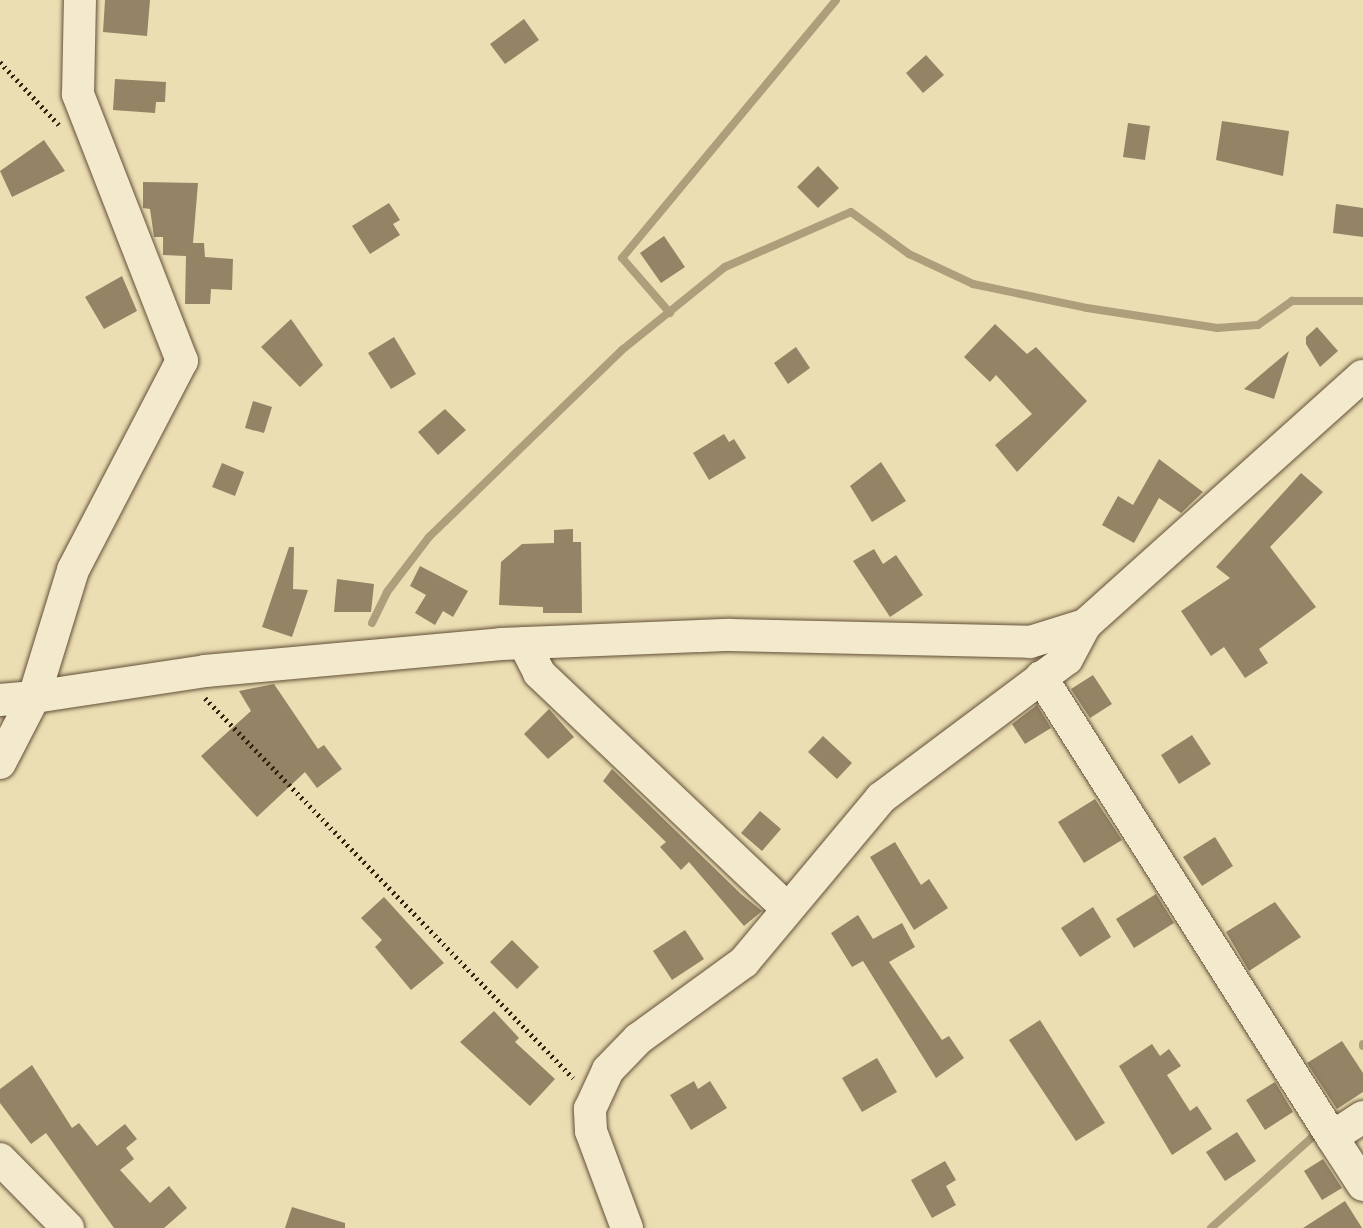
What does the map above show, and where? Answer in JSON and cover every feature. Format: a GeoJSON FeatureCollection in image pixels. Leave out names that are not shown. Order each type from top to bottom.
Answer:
{"type":"FeatureCollection","features":[{"type":"Feature","properties":{"kind":"street"},"geometry":{"type":"LineString","coordinates":[[0,763],[34,697],[73,570],[182,361],[78,94],[80,0]]}},
{"type":"Feature","properties":{"kind":"street"},"geometry":{"type":"LineString","coordinates":[[627,1228],[591,1131],[590,1109],[622,1052],[744,962],[786,907],[881,798],[1067,659],[1085,625],[1363,376]]}},
{"type":"Feature","properties":{"kind":"street"},"geometry":{"type":"LineString","coordinates":[[0,700],[182,674],[524,643],[730,635],[1030,642],[1085,625]]}},
{"type":"Feature","properties":{"kind":"street"},"geometry":{"type":"LineString","coordinates":[[524,643],[539,673],[786,907]]}},
{"type":"Feature","properties":{"kind":"street"},"geometry":{"type":"LineString","coordinates":[[1041,677],[1363,1185]]}},
{"type":"Feature","properties":{"kind":"street"},"geometry":{"type":"LineString","coordinates":[[1332,1137],[1363,1117]]}},
{"type":"Feature","properties":{"kind":"street"},"geometry":{"type":"LineString","coordinates":[[0,1159],[68,1228]]}},
{"type":"Feature","properties":{"kind":"path"},"geometry":{"type":"LineString","coordinates":[[182,674],[564,1074],[599,1089]]}},
{"type":"Feature","properties":{"kind":"building"},"geometry":{"type":"Polygon","coordinates":[[[105,0],[150,0],[147,36],[103,32],[105,0]]]}},
{"type":"Feature","properties":{"kind":"building"},"geometry":{"type":"Polygon","coordinates":[[[524,19],[539,40],[505,64],[490,44],[524,19]]]}},
{"type":"Feature","properties":{"kind":"building"},"geometry":{"type":"Polygon","coordinates":[[[926,55],[944,75],[923,93],[906,73],[926,55]]]}},
{"type":"Feature","properties":{"kind":"building"},"geometry":{"type":"Polygon","coordinates":[[[115,79],[166,82],[165,102],[156,102],[155,113],[113,110],[115,79]]]}},
{"type":"Feature","properties":{"kind":"building"},"geometry":{"type":"Polygon","coordinates":[[[1222,121],[1289,131],[1283,176],[1216,160],[1222,121]]]}},
{"type":"Feature","properties":{"kind":"building"},"geometry":{"type":"Polygon","coordinates":[[[1128,123],[1150,126],[1145,160],[1123,157],[1128,123]]]}},
{"type":"Feature","properties":{"kind":"building"},"geometry":{"type":"Polygon","coordinates":[[[44,140],[65,171],[12,197],[0,171],[44,140]]]}},
{"type":"Feature","properties":{"kind":"building"},"geometry":{"type":"Polygon","coordinates":[[[818,166],[839,188],[818,208],[797,187],[818,166]]]}},
{"type":"Feature","properties":{"kind":"building"},"geometry":{"type":"Polygon","coordinates":[[[143,182],[198,183],[193,243],[204,243],[205,257],[233,259],[232,290],[211,289],[210,304],[185,304],[186,256],[163,255],[163,237],[154,237],[150,209],[143,208],[143,182]]]}},
{"type":"Feature","properties":{"kind":"building"},"geometry":{"type":"Polygon","coordinates":[[[389,203],[400,220],[393,224],[400,235],[370,254],[352,226],[389,203]]]}},
{"type":"Feature","properties":{"kind":"building"},"geometry":{"type":"Polygon","coordinates":[[[1336,204],[1363,208],[1363,237],[1333,233],[1336,204]]]}},
{"type":"Feature","properties":{"kind":"building"},"geometry":{"type":"Polygon","coordinates":[[[664,236],[685,267],[661,283],[640,253],[664,236]]]}},
{"type":"Feature","properties":{"kind":"building"},"geometry":{"type":"Polygon","coordinates":[[[122,276],[137,311],[104,329],[85,297],[122,276]]]}},
{"type":"Feature","properties":{"kind":"building"},"geometry":{"type":"Polygon","coordinates":[[[291,319],[323,365],[300,387],[261,347],[291,319]]]}},
{"type":"Feature","properties":{"kind":"building"},"geometry":{"type":"Polygon","coordinates":[[[995,324],[1027,354],[1036,347],[1087,401],[1017,472],[995,445],[1032,414],[996,375],[990,382],[964,357],[995,324]]]}},
{"type":"Feature","properties":{"kind":"building"},"geometry":{"type":"Polygon","coordinates":[[[1317,327],[1338,351],[1320,367],[1306,344],[1306,337],[1317,327]]]}},
{"type":"Feature","properties":{"kind":"building"},"geometry":{"type":"Polygon","coordinates":[[[394,337],[416,374],[391,389],[368,353],[394,337]]]}},
{"type":"Feature","properties":{"kind":"building"},"geometry":{"type":"Polygon","coordinates":[[[796,347],[810,368],[788,384],[774,363],[796,347]]]}},
{"type":"Feature","properties":{"kind":"building"},"geometry":{"type":"Polygon","coordinates":[[[1289,351],[1274,399],[1244,389],[1289,351]]]}},
{"type":"Feature","properties":{"kind":"building"},"geometry":{"type":"Polygon","coordinates":[[[253,401],[272,407],[264,433],[245,428],[253,401]]]}},
{"type":"Feature","properties":{"kind":"building"},"geometry":{"type":"Polygon","coordinates":[[[445,409],[466,430],[438,455],[418,432],[445,409]]]}},
{"type":"Feature","properties":{"kind":"building"},"geometry":{"type":"Polygon","coordinates":[[[724,434],[729,442],[734,439],[746,458],[709,480],[693,453],[724,434]]]}},
{"type":"Feature","properties":{"kind":"building"},"geometry":{"type":"Polygon","coordinates":[[[1159,459],[1203,492],[1181,513],[1159,498],[1134,543],[1102,525],[1118,496],[1133,505],[1159,459]]]}},
{"type":"Feature","properties":{"kind":"building"},"geometry":{"type":"Polygon","coordinates":[[[881,462],[906,501],[872,522],[850,486],[881,462]]]}},
{"type":"Feature","properties":{"kind":"building"},"geometry":{"type":"Polygon","coordinates":[[[222,463],[244,472],[235,496],[212,487],[222,463]]]}},
{"type":"Feature","properties":{"kind":"building"},"geometry":{"type":"Polygon","coordinates":[[[1301,473],[1323,492],[1270,547],[1316,607],[1259,649],[1268,663],[1245,678],[1224,647],[1211,656],[1181,611],[1230,578],[1216,567],[1301,473]]]}},
{"type":"Feature","properties":{"kind":"building"},"geometry":{"type":"Polygon","coordinates":[[[573,529],[573,542],[581,542],[582,613],[543,613],[543,607],[499,605],[501,562],[522,544],[554,543],[554,530],[573,529]]]}},
{"type":"Feature","properties":{"kind":"building"},"geometry":{"type":"Polygon","coordinates":[[[289,547],[294,547],[293,589],[308,590],[292,637],[262,627],[289,547]]]}},
{"type":"Feature","properties":{"kind":"building"},"geometry":{"type":"Polygon","coordinates":[[[874,549],[883,564],[896,555],[923,595],[890,617],[853,561],[874,549]]]}},
{"type":"Feature","properties":{"kind":"building"},"geometry":{"type":"Polygon","coordinates":[[[420,566],[468,591],[453,617],[443,611],[435,625],[415,613],[426,595],[410,586],[420,566]]]}},
{"type":"Feature","properties":{"kind":"building"},"geometry":{"type":"Polygon","coordinates":[[[337,579],[374,584],[371,612],[334,612],[337,579]]]}},
{"type":"Feature","properties":{"kind":"building"},"geometry":{"type":"Polygon","coordinates":[[[1093,675],[1112,704],[1090,718],[1071,689],[1093,675]]]}},
{"type":"Feature","properties":{"kind":"building"},"geometry":{"type":"Polygon","coordinates":[[[274,684],[318,749],[324,745],[342,769],[317,788],[305,772],[257,817],[201,756],[251,711],[239,691],[274,684]]]}},
{"type":"Feature","properties":{"kind":"building"},"geometry":{"type":"Polygon","coordinates":[[[1037,705],[1051,728],[1025,744],[1012,724],[1037,705]]]}},
{"type":"Feature","properties":{"kind":"building"},"geometry":{"type":"Polygon","coordinates":[[[549,709],[574,737],[548,759],[524,734],[549,709]]]}},
{"type":"Feature","properties":{"kind":"building"},"geometry":{"type":"Polygon","coordinates":[[[1192,735],[1211,764],[1179,784],[1161,755],[1192,735]]]}},
{"type":"Feature","properties":{"kind":"building"},"geometry":{"type":"Polygon","coordinates":[[[823,736],[852,763],[837,779],[808,752],[823,736]]]}},
{"type":"Feature","properties":{"kind":"building"},"geometry":{"type":"Polygon","coordinates":[[[612,769],[762,911],[744,926],[689,862],[681,870],[660,847],[666,842],[603,781],[612,769]]]}},
{"type":"Feature","properties":{"kind":"building"},"geometry":{"type":"Polygon","coordinates":[[[1095,799],[1122,840],[1084,863],[1058,822],[1095,799]]]}},
{"type":"Feature","properties":{"kind":"building"},"geometry":{"type":"Polygon","coordinates":[[[760,811],[781,829],[762,851],[741,833],[760,811]]]}},
{"type":"Feature","properties":{"kind":"building"},"geometry":{"type":"Polygon","coordinates":[[[1215,837],[1233,866],[1202,886],[1183,857],[1215,837]]]}},
{"type":"Feature","properties":{"kind":"building"},"geometry":{"type":"Polygon","coordinates":[[[895,842],[921,885],[929,879],[948,908],[914,930],[870,857],[895,842]]]}},
{"type":"Feature","properties":{"kind":"building"},"geometry":{"type":"Polygon","coordinates":[[[1156,894],[1174,923],[1134,948],[1116,919],[1156,894]]]}},
{"type":"Feature","properties":{"kind":"building"},"geometry":{"type":"Polygon","coordinates":[[[384,897],[444,963],[411,990],[375,947],[382,940],[361,918],[384,897]]]}},
{"type":"Feature","properties":{"kind":"building"},"geometry":{"type":"Polygon","coordinates":[[[1275,902],[1301,937],[1249,971],[1226,932],[1275,902]]]}},
{"type":"Feature","properties":{"kind":"building"},"geometry":{"type":"Polygon","coordinates":[[[1093,907],[1111,937],[1080,957],[1061,928],[1093,907]]]}},
{"type":"Feature","properties":{"kind":"building"},"geometry":{"type":"Polygon","coordinates":[[[858,915],[873,939],[902,923],[915,947],[889,962],[942,1040],[949,1036],[964,1058],[936,1078],[863,961],[852,967],[831,933],[858,915]]]}},
{"type":"Feature","properties":{"kind":"building"},"geometry":{"type":"Polygon","coordinates":[[[685,930],[704,959],[672,980],[653,951],[685,930]]]}},
{"type":"Feature","properties":{"kind":"building"},"geometry":{"type":"Polygon","coordinates":[[[512,940],[539,967],[517,989],[490,962],[512,940]]]}},
{"type":"Feature","properties":{"kind":"building"},"geometry":{"type":"Polygon","coordinates":[[[494,1011],[519,1038],[515,1042],[555,1079],[530,1106],[460,1042],[494,1011]]]}},
{"type":"Feature","properties":{"kind":"building"},"geometry":{"type":"Polygon","coordinates":[[[1040,1020],[1105,1123],[1076,1141],[1009,1040],[1040,1020]]]}},
{"type":"Feature","properties":{"kind":"building"},"geometry":{"type":"Polygon","coordinates":[[[1342,1041],[1363,1073],[1363,1092],[1337,1109],[1307,1063],[1342,1041]]]}},
{"type":"Feature","properties":{"kind":"building"},"geometry":{"type":"Polygon","coordinates":[[[1152,1044],[1160,1056],[1169,1049],[1181,1066],[1167,1075],[1190,1111],[1197,1106],[1212,1129],[1172,1155],[1119,1066],[1152,1044]]]}},
{"type":"Feature","properties":{"kind":"building"},"geometry":{"type":"Polygon","coordinates":[[[877,1058],[897,1092],[862,1112],[842,1078],[877,1058]]]}},
{"type":"Feature","properties":{"kind":"building"},"geometry":{"type":"Polygon","coordinates":[[[32,1065],[72,1128],[79,1123],[97,1146],[125,1124],[137,1139],[126,1148],[134,1159],[120,1170],[150,1203],[169,1186],[187,1208],[164,1228],[114,1228],[46,1133],[31,1144],[0,1103],[0,1089],[32,1065]]]}},
{"type":"Feature","properties":{"kind":"building"},"geometry":{"type":"Polygon","coordinates":[[[694,1081],[698,1089],[710,1081],[727,1108],[691,1130],[670,1095],[694,1081]]]}},
{"type":"Feature","properties":{"kind":"building"},"geometry":{"type":"Polygon","coordinates":[[[1275,1082],[1293,1112],[1265,1130],[1246,1100],[1275,1082]]]}},
{"type":"Feature","properties":{"kind":"building"},"geometry":{"type":"Polygon","coordinates":[[[1237,1132],[1256,1161],[1225,1181],[1206,1152],[1237,1132]]]}},
{"type":"Feature","properties":{"kind":"building"},"geometry":{"type":"Polygon","coordinates":[[[1323,1159],[1342,1188],[1322,1200],[1304,1171],[1323,1159]]]}},
{"type":"Feature","properties":{"kind":"building"},"geometry":{"type":"Polygon","coordinates":[[[945,1161],[956,1180],[946,1186],[956,1205],[932,1218],[911,1180],[945,1161]]]}},
{"type":"Feature","properties":{"kind":"building"},"geometry":{"type":"Polygon","coordinates":[[[1345,1201],[1362,1228],[1303,1228],[1345,1201]]]}},
{"type":"Feature","properties":{"kind":"building"},"geometry":{"type":"Polygon","coordinates":[[[292,1207],[345,1223],[345,1228],[285,1228],[292,1207]]]}},
{"type":"Feature","properties":{"kind":"waterway"},"geometry":{"type":"LineString","coordinates":[[670,313],[622,258],[836,0]]}},
{"type":"Feature","properties":{"kind":"waterway"},"geometry":{"type":"LineString","coordinates":[[372,623],[387,592],[429,537],[622,350],[725,267],[851,212],[909,254],[973,284],[1087,308],[1217,328],[1258,325],[1292,301],[1363,301]]}},
{"type":"Feature","properties":{"kind":"waterway"},"geometry":{"type":"LineString","coordinates":[[1211,1228],[1319,1131]]}}]}
